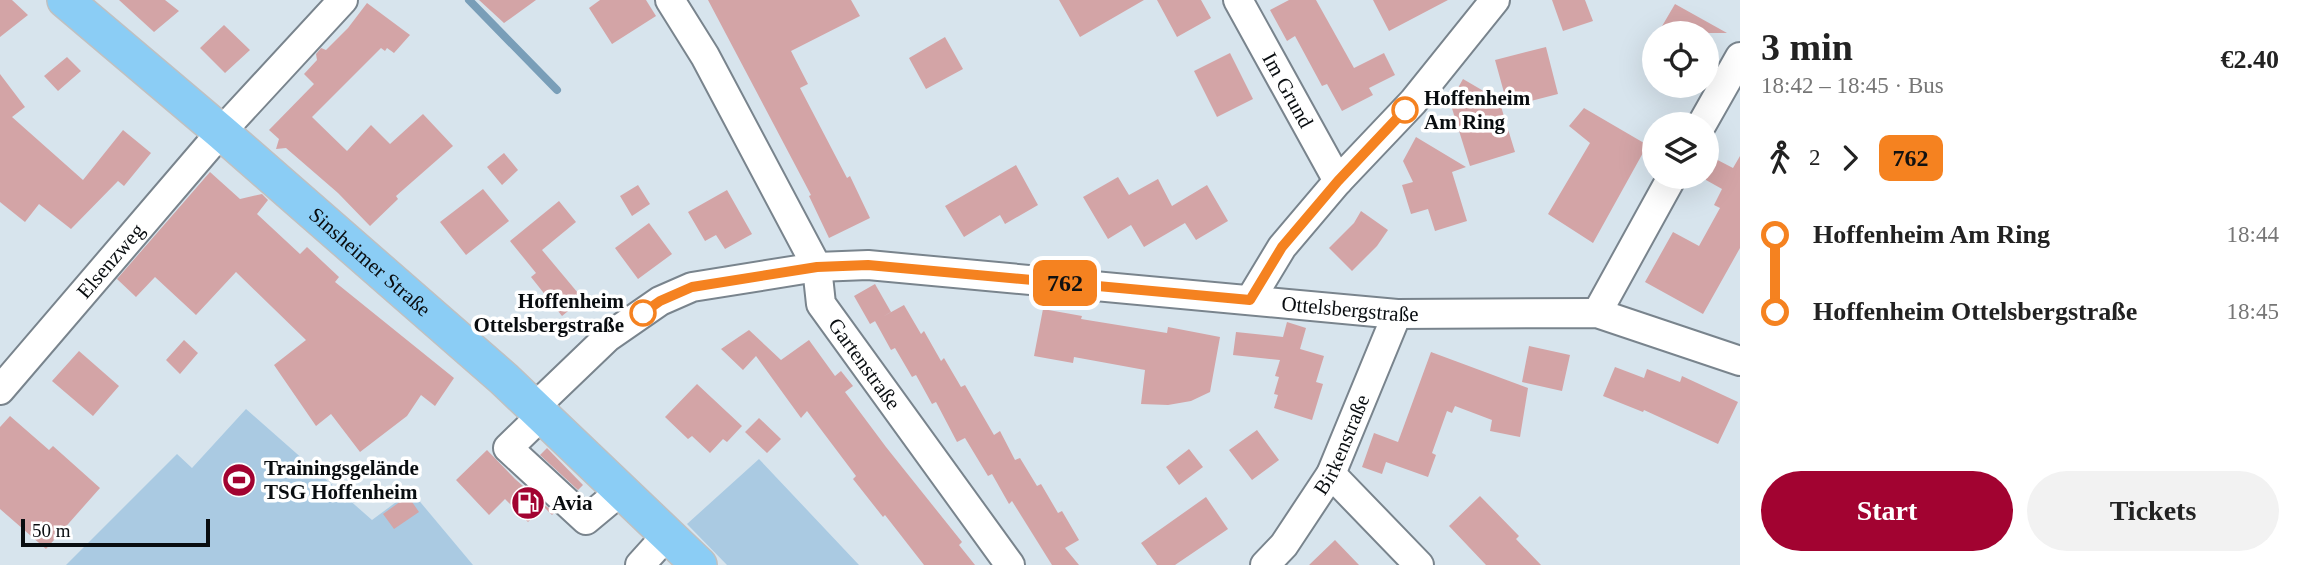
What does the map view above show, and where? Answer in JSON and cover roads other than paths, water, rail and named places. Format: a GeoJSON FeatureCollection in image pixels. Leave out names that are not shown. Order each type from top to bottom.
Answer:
{"type":"FeatureCollection","features":[{"type":"Feature","properties":{"kind":"main road","name":"Sinsheimer Straße"},"geometry":{"type":"LineString","coordinates":[[65,0],[221,132],[539,411],[699,565]]}},
{"type":"Feature","properties":{"kind":"street","name":"Elsenzweg"},"geometry":{"type":"LineString","coordinates":[[0,390],[221,132],[343,0]]}},
{"type":"Feature","properties":{"kind":"street","name":"Gartenstraße"},"geometry":{"type":"LineString","coordinates":[[670,0],[705,56],[817,267],[821,304],[1010,565]]}},
{"type":"Feature","properties":{"kind":"street","name":"Im Grund"},"geometry":{"type":"LineString","coordinates":[[1238,0],[1338,181]]}},
{"type":"Feature","properties":{"kind":"street"},"geometry":{"type":"LineString","coordinates":[[1250,300],[1282,247],[1338,181],[1413,102],[1495,0]]}},
{"type":"Feature","properties":{"kind":"street"},"geometry":{"type":"LineString","coordinates":[[1709,112],[1740,57]]}},
{"type":"Feature","properties":{"kind":"street"},"geometry":{"type":"LineString","coordinates":[[1597,313],[1665,189]]}},
{"type":"Feature","properties":{"kind":"street","name":"Ottelsbergstraße"},"geometry":{"type":"LineString","coordinates":[[622,490],[586,520],[508,448],[608,337],[660,301],[692,287],[817,267],[868,265],[1397,314],[1597,313],[1740,361]]}},
{"type":"Feature","properties":{"kind":"street","name":"Birkenstraße"},"geometry":{"type":"LineString","coordinates":[[1265,565],[1284,545],[1331,474],[1397,314]]}},
{"type":"Feature","properties":{"kind":"street"},"geometry":{"type":"LineString","coordinates":[[1331,474],[1419,565]]}},
{"type":"Feature","properties":{"kind":"street"},"geometry":{"type":"LineString","coordinates":[[640,565],[668,534]]}},
{"type":"Feature","properties":{"kind":"waterway"},"geometry":{"type":"LineString","coordinates":[[469,0],[557,90]]}},
{"type":"Feature","properties":{"kind":"place","name":"Hoffenheim Am Ring"},"geometry":{"type":"Point","coordinates":[1405,110]}},
{"type":"Feature","properties":{"kind":"place","name":"Hoffenheim Ottelsbergstraße"},"geometry":{"type":"Point","coordinates":[643,313]}},
{"type":"Feature","properties":{"kind":"place","name":"Trainingsgelände TSG Hoffenheim"},"geometry":{"type":"Point","coordinates":[239,480]}},
{"type":"Feature","properties":{"kind":"place","name":"Avia"},"geometry":{"type":"Point","coordinates":[528,503]}}]}
